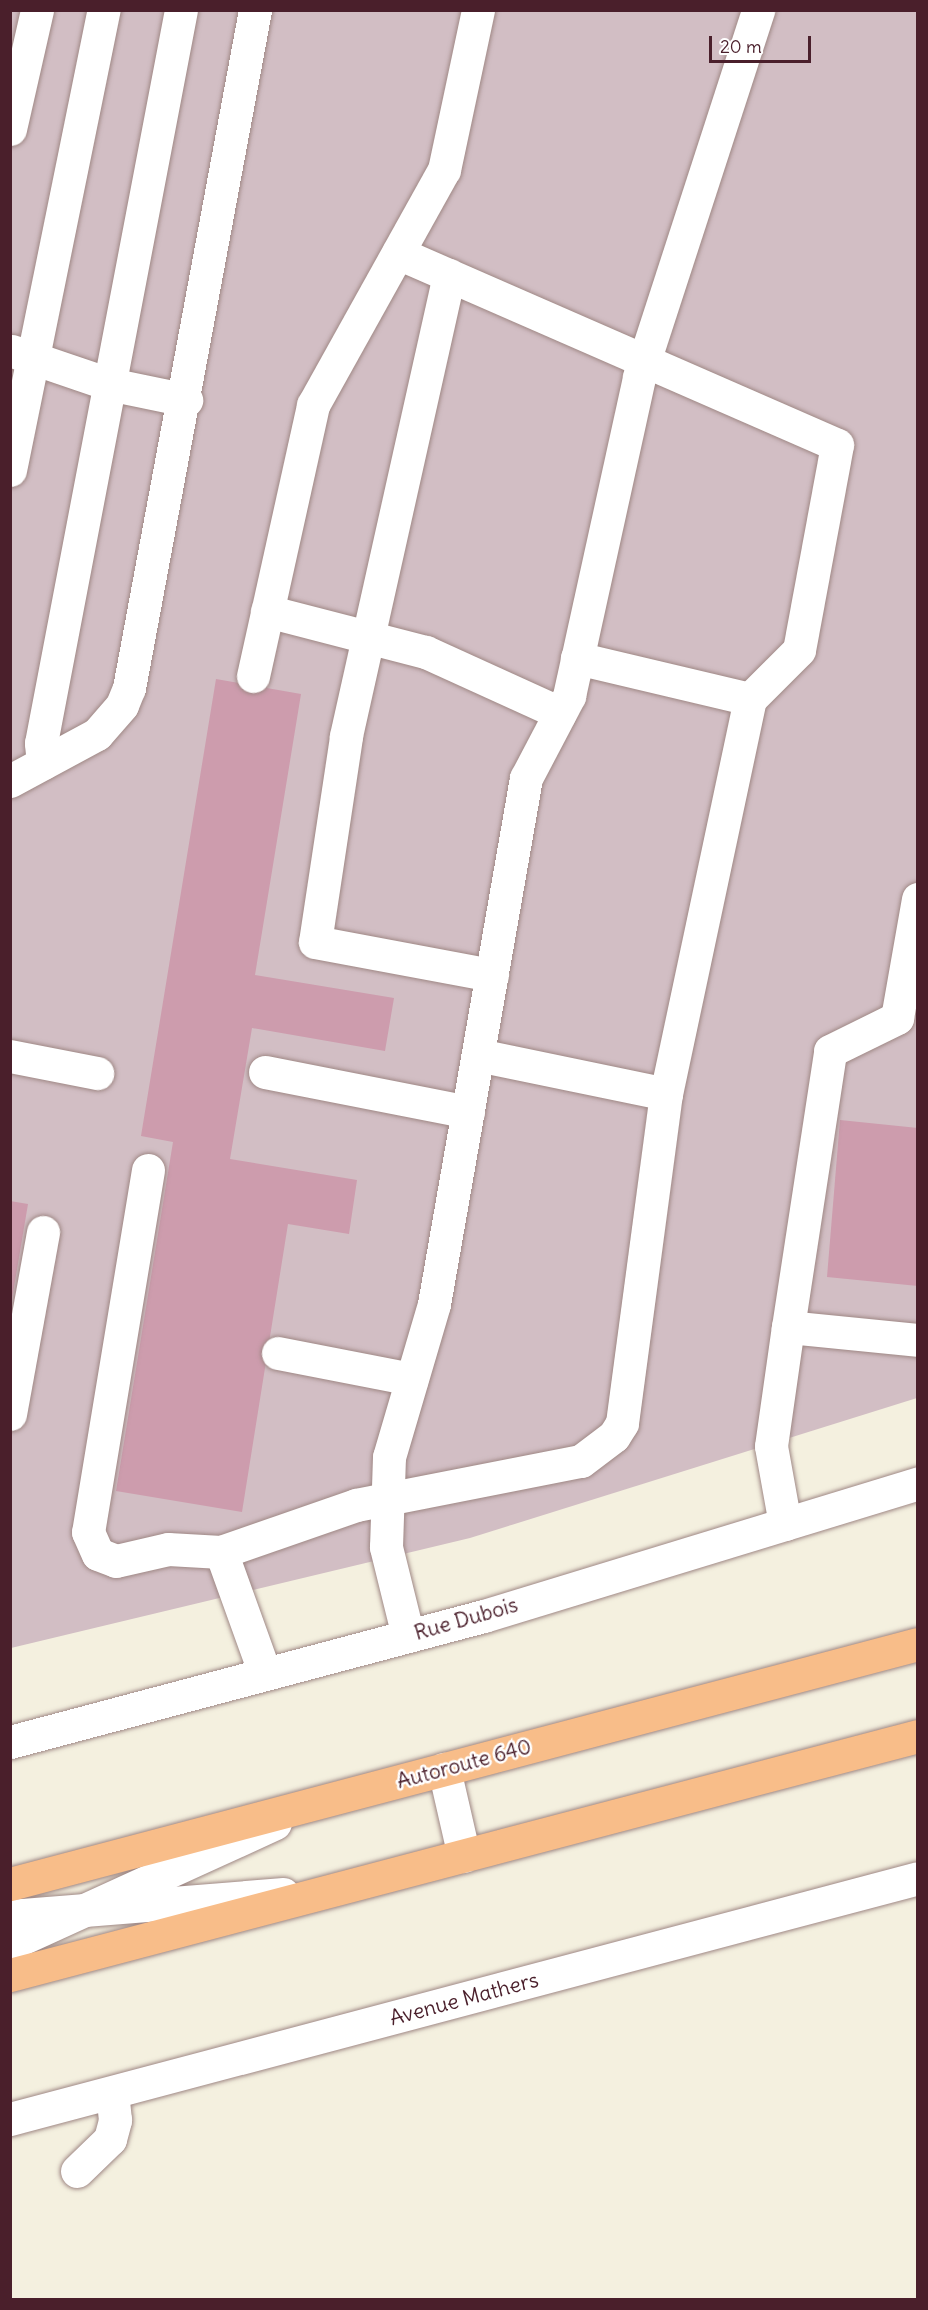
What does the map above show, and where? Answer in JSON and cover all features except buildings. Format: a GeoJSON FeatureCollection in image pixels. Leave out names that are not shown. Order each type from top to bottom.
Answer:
{"type":"FeatureCollection","features":[{"type":"Feature","properties":{"kind":"highway","name":"Autoroute 640"},"geometry":{"type":"LineString","coordinates":[[10,1884],[918,1644]]}},
{"type":"Feature","properties":{"kind":"highway"},"geometry":{"type":"LineString","coordinates":[[10,1975],[918,1736]]}},
{"type":"Feature","properties":{"kind":"street"},"geometry":{"type":"LineString","coordinates":[[10,129],[37,10]]}},
{"type":"Feature","properties":{"kind":"street"},"geometry":{"type":"LineString","coordinates":[[10,470],[22,353],[104,10]]}},
{"type":"Feature","properties":{"kind":"street"},"geometry":{"type":"LineString","coordinates":[[43,763],[40,744],[181,10]]}},
{"type":"Feature","properties":{"kind":"street"},"geometry":{"type":"LineString","coordinates":[[10,781],[97,734],[122,705],[129,688],[186,400],[255,10]]}},
{"type":"Feature","properties":{"kind":"street"},"geometry":{"type":"LineString","coordinates":[[253,676],[313,405],[444,170],[478,10]]}},
{"type":"Feature","properties":{"kind":"street"},"geometry":{"type":"LineString","coordinates":[[408,1636],[386,1547],[384,1500],[389,1457],[434,1304],[526,778],[560,713],[577,658],[645,359],[758,10]]}},
{"type":"Feature","properties":{"kind":"street"},"geometry":{"type":"LineString","coordinates":[[148,1170],[88,1532],[98,1554],[116,1561],[168,1549],[221,1552],[384,1500],[581,1461],[614,1436],[625,1406],[666,1094],[750,699],[799,650],[837,445],[645,359],[398,253]]}},
{"type":"Feature","properties":{"kind":"street"},"geometry":{"type":"LineString","coordinates":[[449,274],[372,637],[346,737],[315,942],[492,975]]}},
{"type":"Feature","properties":{"kind":"street"},"geometry":{"type":"LineString","coordinates":[[22,353],[109,384],[186,400]]}},
{"type":"Feature","properties":{"kind":"street"},"geometry":{"type":"LineString","coordinates":[[267,611],[426,652],[560,713]]}},
{"type":"Feature","properties":{"kind":"street"},"geometry":{"type":"LineString","coordinates":[[577,658],[750,699]]}},
{"type":"Feature","properties":{"kind":"street"},"geometry":{"type":"LineString","coordinates":[[785,1524],[771,1446],[830,1052],[897,1018],[918,899]]}},
{"type":"Feature","properties":{"kind":"street"},"geometry":{"type":"LineString","coordinates":[[478,1055],[666,1094]]}},
{"type":"Feature","properties":{"kind":"street"},"geometry":{"type":"LineString","coordinates":[[10,1056],[97,1073]]}},
{"type":"Feature","properties":{"kind":"street"},"geometry":{"type":"LineString","coordinates":[[265,1072],[468,1112]]}},
{"type":"Feature","properties":{"kind":"street"},"geometry":{"type":"LineString","coordinates":[[10,1414],[43,1232]]}},
{"type":"Feature","properties":{"kind":"street"},"geometry":{"type":"LineString","coordinates":[[788,1327],[918,1340]]}},
{"type":"Feature","properties":{"kind":"street"},"geometry":{"type":"LineString","coordinates":[[278,1353],[412,1379]]}},
{"type":"Feature","properties":{"kind":"street","name":"Rue Dubois"},"geometry":{"type":"LineString","coordinates":[[10,1742],[408,1636],[918,1483]]}},
{"type":"Feature","properties":{"kind":"street"},"geometry":{"type":"LineString","coordinates":[[221,1552],[265,1674]]}},
{"type":"Feature","properties":{"kind":"street"},"geometry":{"type":"LineString","coordinates":[[444,1769],[464,1856]]}},
{"type":"Feature","properties":{"kind":"street"},"geometry":{"type":"LineString","coordinates":[[10,1944],[320,1802]]}},
{"type":"Feature","properties":{"kind":"street","name":"Avenue Mathers"},"geometry":{"type":"LineString","coordinates":[[10,2119],[918,1878]]}},
{"type":"Feature","properties":{"kind":"street"},"geometry":{"type":"LineString","coordinates":[[10,1916],[335,1890]]}},
{"type":"Feature","properties":{"kind":"street"},"geometry":{"type":"LineString","coordinates":[[76,2171],[110,2139],[115,2120],[112,2092]]}},
{"type":"Feature","properties":{"kind":"shaded area"},"geometry":{"type":"Polygon","coordinates":[[[10,11],[917,11],[917,1398],[470,1538],[11,1648],[10,11]]]}}]}
